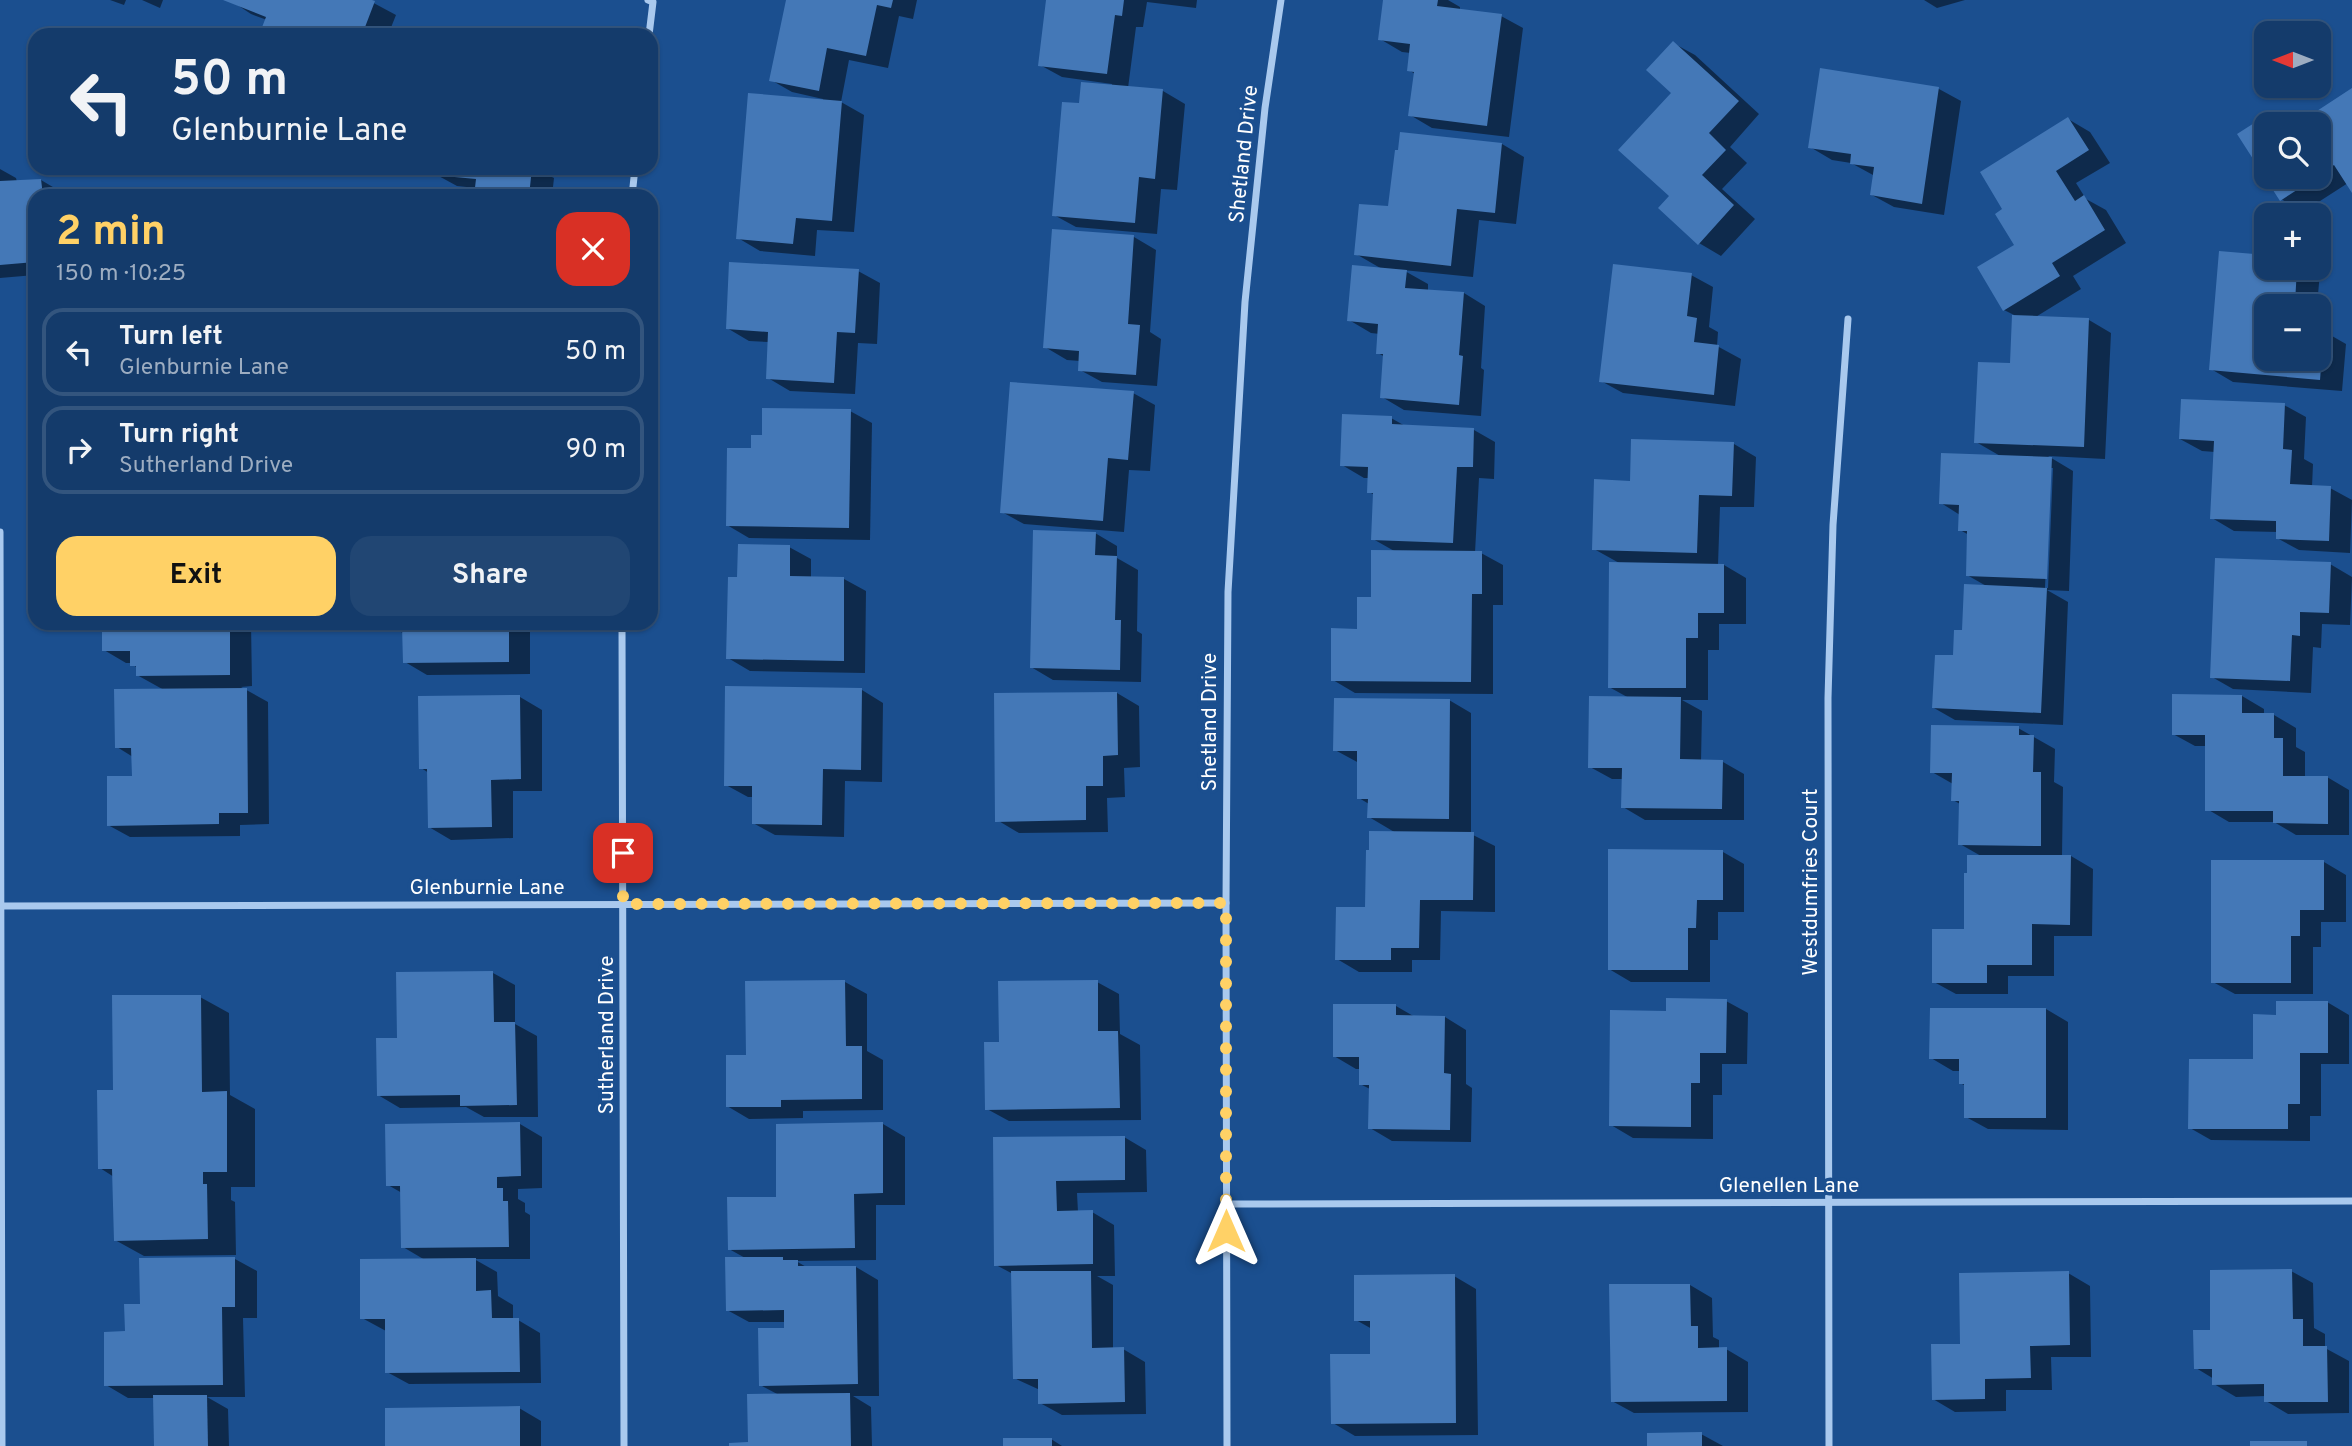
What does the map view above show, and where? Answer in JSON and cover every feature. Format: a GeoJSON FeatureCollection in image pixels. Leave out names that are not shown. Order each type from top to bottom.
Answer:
{"type":"FeatureCollection","features":[{"type":"Feature","properties":{"kind":"street","name":"Shetland Drive"},"geometry":{"type":"LineString","coordinates":[[1227,1446],[1228,592],[1244,315],[1265,108],[1281,0]]}},
{"type":"Feature","properties":{"kind":"street"},"geometry":{"type":"LineString","coordinates":[[649,28],[650,1]]}},
{"type":"Feature","properties":{"kind":"street","name":"Westdumfries Court"},"geometry":{"type":"LineString","coordinates":[[1829,1446],[1828,698],[1833,525],[1847,319]]}},
{"type":"Feature","properties":{"kind":"street"},"geometry":{"type":"LineString","coordinates":[[0,532],[2,1446]]}},
{"type":"Feature","properties":{"kind":"street","name":"Sutherland Drive"},"geometry":{"type":"LineString","coordinates":[[622,630],[624,1446]]}},
{"type":"Feature","properties":{"kind":"street","name":"Glenburnie Lane"},"geometry":{"type":"LineString","coordinates":[[1,906],[1226,903]]}},
{"type":"Feature","properties":{"kind":"street","name":"Glenellen Lane"},"geometry":{"type":"LineString","coordinates":[[1226,1204],[2352,1201]]}},
{"type":"Feature","properties":{"kind":"building"},"geometry":{"type":"Polygon","coordinates":[[[223,0],[375,1],[365,28],[262,28],[266,17],[223,0]]]}},
{"type":"Feature","properties":{"kind":"building"},"geometry":{"type":"Polygon","coordinates":[[[786,0],[893,0],[891,8],[877,5],[866,56],[827,48],[819,91],[769,81],[786,0]]]}},
{"type":"Feature","properties":{"kind":"building"},"geometry":{"type":"Polygon","coordinates":[[[1046,0],[1124,0],[1122,16],[1115,15],[1107,74],[1038,66],[1046,0]]]}},
{"type":"Feature","properties":{"kind":"building"},"geometry":{"type":"Polygon","coordinates":[[[1383,0],[1438,0],[1437,6],[1502,14],[1487,126],[1408,116],[1414,72],[1407,71],[1410,44],[1378,40],[1383,0]]]}},
{"type":"Feature","properties":{"kind":"building"},"geometry":{"type":"Polygon","coordinates":[[[1673,41],[1739,101],[1709,133],[1726,150],[1702,175],[1734,205],[1698,245],[1658,208],[1669,196],[1618,150],[1671,93],[1646,70],[1673,41]]]}},
{"type":"Feature","properties":{"kind":"building"},"geometry":{"type":"Polygon","coordinates":[[[1820,68],[1939,87],[1922,204],[1870,195],[1874,167],[1850,164],[1851,154],[1808,148],[1820,68]]]}},
{"type":"Feature","properties":{"kind":"building"},"geometry":{"type":"Polygon","coordinates":[[[1081,82],[1163,89],[1155,179],[1139,177],[1135,223],[1052,216],[1062,102],[1079,103],[1081,82]]]}},
{"type":"Feature","properties":{"kind":"building"},"geometry":{"type":"Polygon","coordinates":[[[2352,88],[2352,193],[2334,165],[2331,167],[2331,112],[2315,112],[2352,88]]]}},
{"type":"Feature","properties":{"kind":"building"},"geometry":{"type":"Polygon","coordinates":[[[748,93],[842,101],[832,221],[796,218],[793,244],[736,239],[748,93]]]}},
{"type":"Feature","properties":{"kind":"building"},"geometry":{"type":"Polygon","coordinates":[[[2068,117],[2089,150],[2056,171],[2075,201],[2084,195],[2105,230],[2052,263],[2060,276],[2003,311],[1977,267],[2014,245],[1995,214],[2002,209],[1980,172],[2068,117]]]}},
{"type":"Feature","properties":{"kind":"building"},"geometry":{"type":"Polygon","coordinates":[[[2254,123],[2254,160],[2237,134],[2254,123]]]}},
{"type":"Feature","properties":{"kind":"building"},"geometry":{"type":"Polygon","coordinates":[[[1400,132],[1502,143],[1495,213],[1457,209],[1451,266],[1354,255],[1359,204],[1388,206],[1400,132]]]}},
{"type":"Feature","properties":{"kind":"building"},"geometry":{"type":"Polygon","coordinates":[[[433,175],[531,175],[530,189],[475,189],[476,179],[433,175]]]}},
{"type":"Feature","properties":{"kind":"building"},"geometry":{"type":"Polygon","coordinates":[[[41,179],[42,189],[28,189],[28,263],[0,265],[0,181],[41,179]]]}},
{"type":"Feature","properties":{"kind":"building"},"geometry":{"type":"Polygon","coordinates":[[[2272,189],[2298,189],[2280,201],[2272,189]]]}},
{"type":"Feature","properties":{"kind":"building"},"geometry":{"type":"Polygon","coordinates":[[[1052,229],[1134,235],[1128,324],[1140,325],[1136,375],[1078,371],[1079,351],[1043,348],[1052,229]]]}},
{"type":"Feature","properties":{"kind":"building"},"geometry":{"type":"Polygon","coordinates":[[[2219,251],[2254,254],[2254,280],[2296,280],[2296,294],[2254,294],[2254,371],[2321,371],[2320,380],[2209,370],[2219,251]]]}},
{"type":"Feature","properties":{"kind":"building"},"geometry":{"type":"Polygon","coordinates":[[[729,262],[859,269],[855,333],[837,332],[834,383],[766,379],[768,332],[726,329],[729,262]]]}},
{"type":"Feature","properties":{"kind":"building"},"geometry":{"type":"Polygon","coordinates":[[[1613,264],[1692,273],[1687,316],[1697,318],[1694,342],[1719,345],[1714,395],[1599,382],[1613,264]]]}},
{"type":"Feature","properties":{"kind":"building"},"geometry":{"type":"Polygon","coordinates":[[[1352,265],[1407,270],[1405,288],[1464,292],[1459,355],[1463,356],[1459,405],[1380,398],[1383,354],[1376,354],[1378,324],[1347,321],[1352,265]]]}},
{"type":"Feature","properties":{"kind":"building"},"geometry":{"type":"Polygon","coordinates":[[[2012,315],[2089,318],[2084,447],[1974,443],[1978,362],[2010,363],[2012,315]]]}},
{"type":"Feature","properties":{"kind":"building"},"geometry":{"type":"Polygon","coordinates":[[[1010,382],[1134,391],[1128,460],[1108,458],[1103,521],[1000,513],[1010,382]]]}},
{"type":"Feature","properties":{"kind":"building"},"geometry":{"type":"Polygon","coordinates":[[[2181,399],[2285,403],[2283,449],[2292,450],[2290,484],[2331,486],[2329,541],[2276,539],[2276,521],[2210,519],[2214,441],[2179,439],[2181,399]]]}},
{"type":"Feature","properties":{"kind":"building"},"geometry":{"type":"Polygon","coordinates":[[[762,408],[851,409],[849,528],[726,526],[727,448],[751,448],[751,435],[762,435],[762,408]]]}},
{"type":"Feature","properties":{"kind":"building"},"geometry":{"type":"Polygon","coordinates":[[[1342,414],[1392,416],[1392,424],[1474,428],[1473,467],[1457,467],[1453,543],[1371,540],[1373,493],[1367,493],[1368,467],[1340,466],[1342,414]]]}},
{"type":"Feature","properties":{"kind":"building"},"geometry":{"type":"Polygon","coordinates":[[[1631,439],[1734,442],[1732,496],[1699,495],[1697,553],[1592,550],[1594,479],[1630,481],[1631,439]]]}},
{"type":"Feature","properties":{"kind":"building"},"geometry":{"type":"Polygon","coordinates":[[[1941,453],[2052,457],[2047,579],[1966,576],[1967,531],[1958,531],[1959,505],[1939,504],[1941,453]]]}},
{"type":"Feature","properties":{"kind":"building"},"geometry":{"type":"Polygon","coordinates":[[[1033,530],[1096,532],[1095,555],[1117,556],[1115,620],[1121,620],[1120,670],[1030,668],[1033,530]]]}},
{"type":"Feature","properties":{"kind":"building"},"geometry":{"type":"Polygon","coordinates":[[[738,544],[790,545],[790,576],[844,577],[844,661],[726,659],[728,577],[737,577],[738,544]]]}},
{"type":"Feature","properties":{"kind":"building"},"geometry":{"type":"Polygon","coordinates":[[[1371,550],[1482,551],[1482,594],[1472,594],[1471,682],[1331,681],[1331,628],[1357,629],[1357,597],[1371,597],[1371,550]]]}},
{"type":"Feature","properties":{"kind":"building"},"geometry":{"type":"Polygon","coordinates":[[[2215,558],[2331,562],[2329,613],[2300,612],[2300,636],[2292,635],[2290,681],[2210,678],[2215,558]]]}},
{"type":"Feature","properties":{"kind":"building"},"geometry":{"type":"Polygon","coordinates":[[[1609,562],[1724,564],[1724,613],[1698,613],[1698,638],[1686,638],[1686,688],[1608,688],[1609,562]]]}},
{"type":"Feature","properties":{"kind":"building"},"geometry":{"type":"Polygon","coordinates":[[[1964,584],[2047,588],[2041,713],[1932,708],[1935,655],[1953,655],[1954,630],[1962,630],[1964,584]]]}},
{"type":"Feature","properties":{"kind":"building"},"geometry":{"type":"Polygon","coordinates":[[[102,630],[230,630],[230,675],[136,676],[136,666],[130,666],[130,651],[102,651],[102,630]]]}},
{"type":"Feature","properties":{"kind":"building"},"geometry":{"type":"Polygon","coordinates":[[[402,630],[509,630],[509,662],[403,663],[402,630]]]}},
{"type":"Feature","properties":{"kind":"building"},"geometry":{"type":"Polygon","coordinates":[[[725,686],[862,688],[861,770],[823,769],[822,825],[752,824],[752,786],[724,786],[725,686]]]}},
{"type":"Feature","properties":{"kind":"building"},"geometry":{"type":"Polygon","coordinates":[[[247,688],[248,813],[219,813],[219,824],[107,826],[107,776],[132,776],[131,748],[115,748],[114,689],[247,688]]]}},
{"type":"Feature","properties":{"kind":"building"},"geometry":{"type":"Polygon","coordinates":[[[1117,692],[1118,755],[1103,756],[1103,786],[1086,786],[1086,820],[995,822],[994,693],[1117,692]]]}},
{"type":"Feature","properties":{"kind":"building"},"geometry":{"type":"Polygon","coordinates":[[[2172,694],[2242,695],[2242,713],[2274,713],[2274,738],[2283,738],[2283,776],[2328,776],[2328,824],[2273,823],[2273,811],[2205,811],[2205,735],[2172,735],[2172,694]]]}},
{"type":"Feature","properties":{"kind":"building"},"geometry":{"type":"Polygon","coordinates":[[[520,695],[521,779],[491,780],[492,827],[428,828],[427,769],[419,769],[418,696],[520,695]]]}},
{"type":"Feature","properties":{"kind":"building"},"geometry":{"type":"Polygon","coordinates":[[[1589,696],[1681,697],[1680,759],[1723,760],[1722,809],[1621,808],[1622,768],[1588,768],[1589,696]]]}},
{"type":"Feature","properties":{"kind":"building"},"geometry":{"type":"Polygon","coordinates":[[[1334,698],[1450,699],[1449,819],[1367,818],[1368,799],[1357,799],[1357,751],[1333,751],[1334,698]]]}},
{"type":"Feature","properties":{"kind":"building"},"geometry":{"type":"Polygon","coordinates":[[[1931,725],[2019,726],[2019,735],[2034,735],[2033,772],[2041,772],[2041,846],[1958,845],[1959,801],[1951,801],[1952,773],[1930,773],[1931,725]]]}},
{"type":"Feature","properties":{"kind":"building"},"geometry":{"type":"Polygon","coordinates":[[[1369,831],[1474,832],[1473,900],[1420,900],[1419,948],[1391,948],[1391,960],[1335,960],[1336,907],[1365,907],[1369,831]]]}},
{"type":"Feature","properties":{"kind":"building"},"geometry":{"type":"Polygon","coordinates":[[[1608,849],[1723,850],[1723,900],[1697,900],[1696,928],[1688,928],[1688,970],[1608,970],[1608,849]]]}},
{"type":"Feature","properties":{"kind":"building"},"geometry":{"type":"Polygon","coordinates":[[[1967,855],[2071,855],[2070,925],[2032,924],[2032,965],[1987,965],[1987,983],[1932,983],[1932,929],[1964,929],[1964,873],[1967,873],[1967,855]]]}},
{"type":"Feature","properties":{"kind":"building"},"geometry":{"type":"Polygon","coordinates":[[[2211,860],[2324,860],[2324,910],[2300,910],[2300,936],[2291,936],[2291,983],[2211,983],[2211,860]]]}},
{"type":"Feature","properties":{"kind":"building"},"geometry":{"type":"Polygon","coordinates":[[[493,971],[494,1022],[515,1022],[517,1105],[460,1106],[460,1095],[377,1096],[376,1038],[397,1038],[396,972],[493,971]]]}},
{"type":"Feature","properties":{"kind":"building"},"geometry":{"type":"Polygon","coordinates":[[[845,980],[846,1046],[862,1046],[862,1099],[781,1100],[781,1107],[726,1107],[726,1055],[746,1055],[745,981],[845,980]]]}},
{"type":"Feature","properties":{"kind":"building"},"geometry":{"type":"Polygon","coordinates":[[[1098,980],[1098,1031],[1118,1031],[1120,1108],[985,1110],[984,1042],[999,1042],[998,981],[1098,980]]]}},
{"type":"Feature","properties":{"kind":"building"},"geometry":{"type":"Polygon","coordinates":[[[112,995],[201,995],[202,1092],[227,1091],[227,1172],[203,1172],[203,1184],[207,1184],[208,1239],[114,1241],[112,1169],[98,1169],[97,1090],[113,1090],[112,995]]]}},
{"type":"Feature","properties":{"kind":"building"},"geometry":{"type":"Polygon","coordinates":[[[1666,998],[1727,999],[1726,1053],[1700,1053],[1700,1083],[1691,1083],[1691,1127],[1609,1126],[1610,1010],[1666,1011],[1666,998]]]}},
{"type":"Feature","properties":{"kind":"building"},"geometry":{"type":"Polygon","coordinates":[[[2276,1001],[2328,1001],[2328,1053],[2300,1053],[2300,1104],[2288,1104],[2288,1129],[2188,1129],[2189,1059],[2253,1059],[2253,1014],[2276,1015],[2276,1001]]]}},
{"type":"Feature","properties":{"kind":"building"},"geometry":{"type":"Polygon","coordinates":[[[1333,1004],[1396,1004],[1396,1015],[1445,1016],[1444,1073],[1451,1074],[1450,1130],[1368,1129],[1369,1085],[1359,1085],[1359,1057],[1333,1057],[1333,1004]]]}},
{"type":"Feature","properties":{"kind":"building"},"geometry":{"type":"Polygon","coordinates":[[[1930,1008],[2046,1008],[2046,1118],[1964,1118],[1964,1084],[1959,1084],[1959,1059],[1929,1059],[1930,1008]]]}},
{"type":"Feature","properties":{"kind":"building"},"geometry":{"type":"Polygon","coordinates":[[[520,1122],[521,1176],[497,1177],[497,1188],[503,1188],[503,1201],[508,1201],[509,1247],[401,1248],[400,1186],[386,1186],[385,1124],[520,1122]]]}},
{"type":"Feature","properties":{"kind":"building"},"geometry":{"type":"Polygon","coordinates":[[[883,1122],[883,1193],[854,1194],[855,1248],[728,1250],[727,1197],[776,1197],[776,1124],[883,1122]]]}},
{"type":"Feature","properties":{"kind":"building"},"geometry":{"type":"Polygon","coordinates":[[[1125,1136],[1125,1180],[1056,1181],[1057,1211],[1093,1210],[1093,1264],[994,1266],[993,1137],[1125,1136]]]}},
{"type":"Feature","properties":{"kind":"building"},"geometry":{"type":"Polygon","coordinates":[[[235,1257],[235,1307],[222,1307],[223,1385],[104,1386],[104,1332],[125,1331],[124,1304],[140,1304],[139,1258],[235,1257]]]}},
{"type":"Feature","properties":{"kind":"building"},"geometry":{"type":"Polygon","coordinates":[[[725,1257],[783,1257],[783,1260],[798,1260],[798,1266],[856,1266],[858,1384],[759,1386],[758,1328],[784,1328],[784,1310],[726,1311],[725,1257]]]}},
{"type":"Feature","properties":{"kind":"building"},"geometry":{"type":"Polygon","coordinates":[[[476,1258],[476,1291],[491,1290],[492,1318],[519,1318],[520,1372],[385,1373],[385,1319],[360,1319],[360,1259],[476,1258]]]}},
{"type":"Feature","properties":{"kind":"building"},"geometry":{"type":"Polygon","coordinates":[[[2292,1269],[2293,1319],[2303,1319],[2303,1346],[2327,1346],[2328,1402],[2264,1402],[2264,1384],[2212,1385],[2212,1369],[2194,1369],[2193,1330],[2210,1330],[2210,1270],[2292,1269]]]}},
{"type":"Feature","properties":{"kind":"building"},"geometry":{"type":"Polygon","coordinates":[[[1011,1271],[1091,1271],[1092,1348],[1124,1347],[1125,1402],[1038,1404],[1038,1379],[1013,1379],[1011,1271]]]}},
{"type":"Feature","properties":{"kind":"building"},"geometry":{"type":"Polygon","coordinates":[[[2069,1271],[2070,1345],[2030,1346],[2031,1378],[1985,1379],[1985,1399],[1932,1400],[1931,1344],[1960,1344],[1959,1273],[2069,1271]]]}},
{"type":"Feature","properties":{"kind":"building"},"geometry":{"type":"Polygon","coordinates":[[[1455,1274],[1456,1423],[1331,1424],[1330,1354],[1370,1354],[1370,1321],[1354,1321],[1354,1275],[1455,1274]]]}},
{"type":"Feature","properties":{"kind":"building"},"geometry":{"type":"Polygon","coordinates":[[[1609,1284],[1690,1284],[1691,1326],[1698,1326],[1698,1348],[1727,1347],[1727,1401],[1611,1402],[1609,1284]]]}},
{"type":"Feature","properties":{"kind":"building"},"geometry":{"type":"Polygon","coordinates":[[[850,1393],[851,1446],[729,1446],[729,1443],[748,1442],[747,1394],[850,1393]]]}},
{"type":"Feature","properties":{"kind":"building"},"geometry":{"type":"Polygon","coordinates":[[[153,1395],[207,1395],[208,1446],[154,1446],[153,1395]]]}},
{"type":"Feature","properties":{"kind":"building"},"geometry":{"type":"Polygon","coordinates":[[[520,1406],[520,1446],[385,1446],[385,1408],[520,1406]]]}},
{"type":"Feature","properties":{"kind":"building"},"geometry":{"type":"Polygon","coordinates":[[[1702,1432],[1702,1446],[1647,1446],[1647,1433],[1702,1432]]]}},
{"type":"Feature","properties":{"kind":"building"},"geometry":{"type":"Polygon","coordinates":[[[1003,1438],[1052,1438],[1052,1446],[1003,1446],[1003,1438]]]}},
{"type":"Feature","properties":{"kind":"building"},"geometry":{"type":"Polygon","coordinates":[[[2250,1441],[2307,1441],[2307,1446],[2250,1446],[2250,1441]]]}},
{"type":"Feature","properties":{"kind":"route"},"geometry":{"type":"LineString","coordinates":[[623,853],[623,904],[1226,903],[1226,1231]]}}]}
